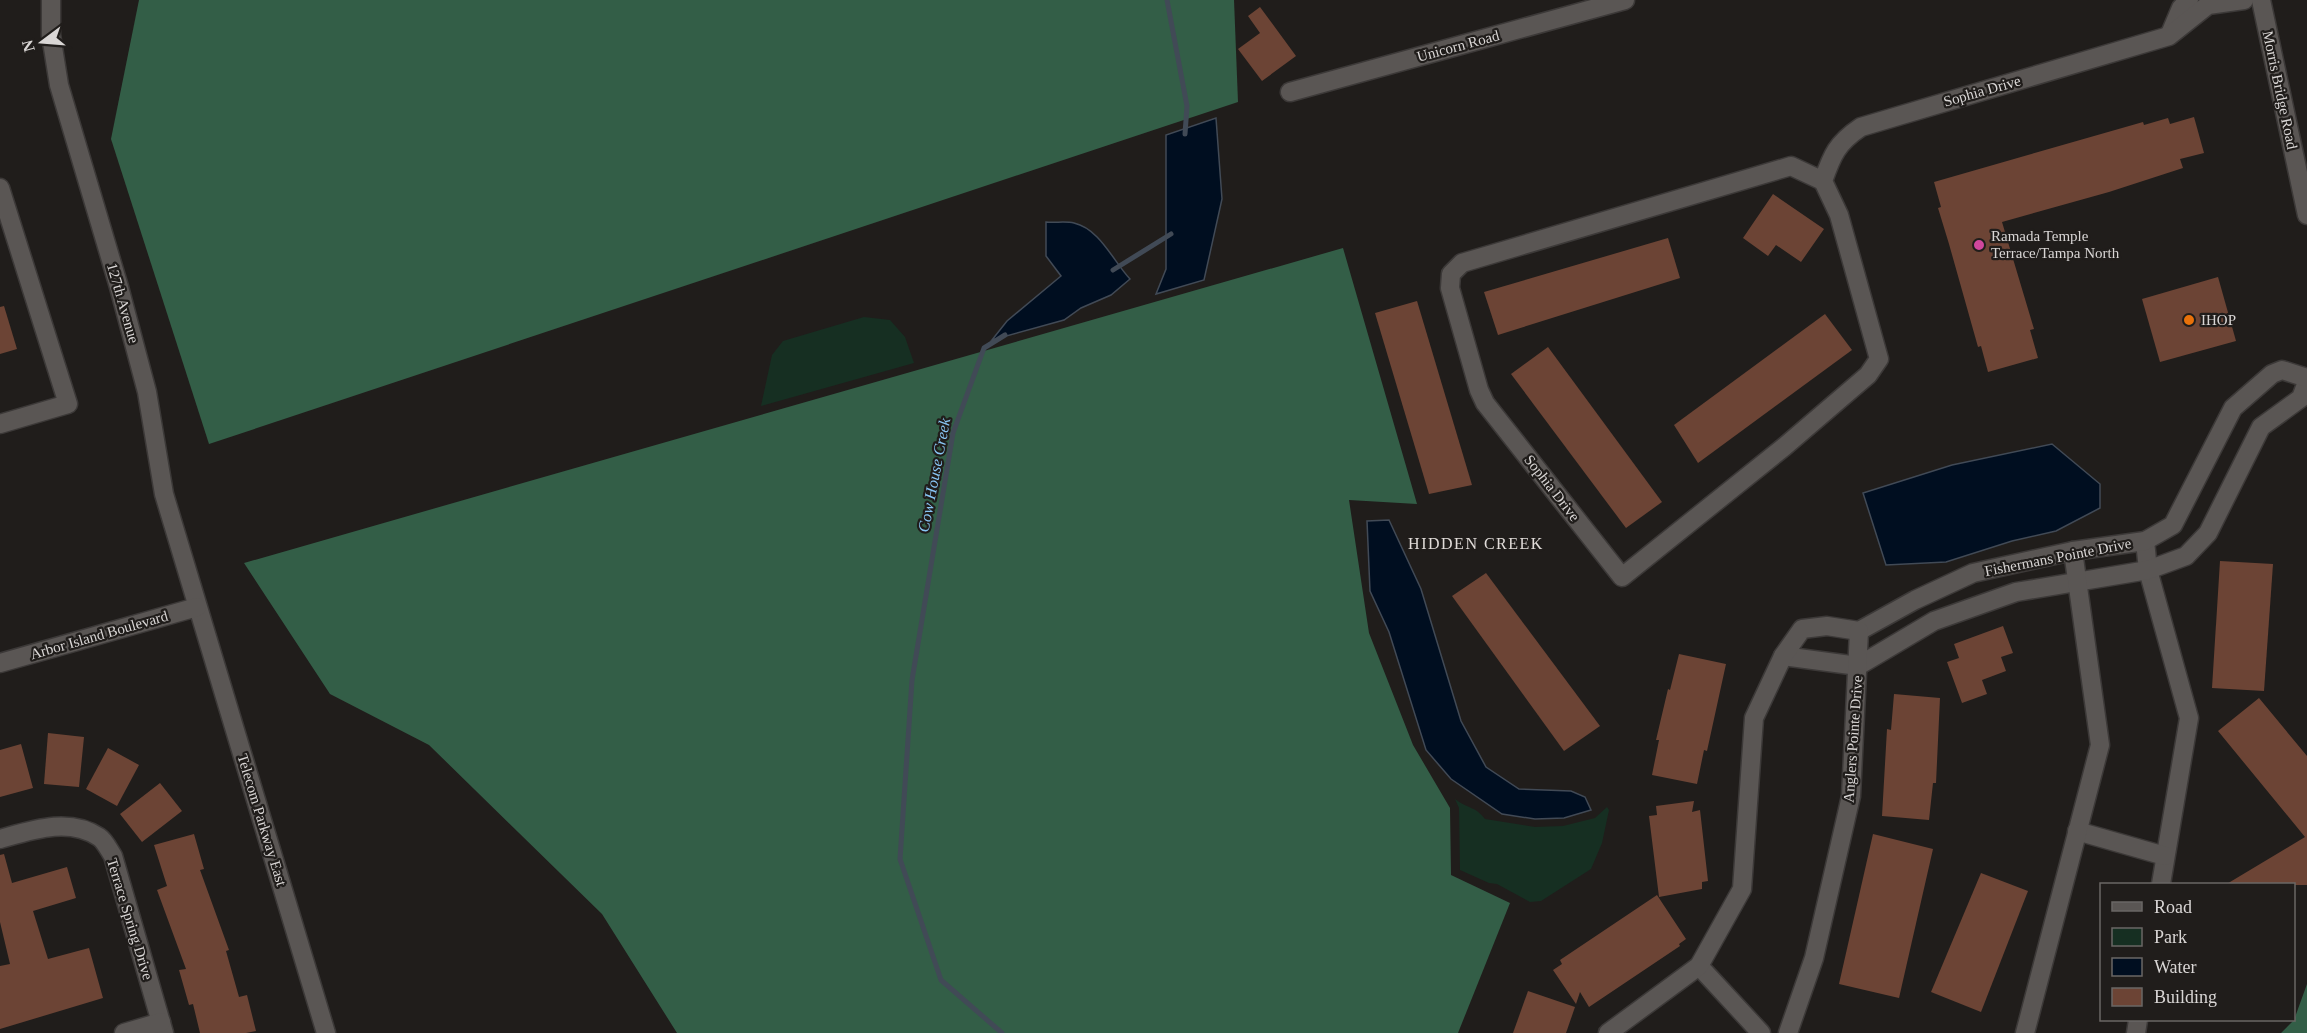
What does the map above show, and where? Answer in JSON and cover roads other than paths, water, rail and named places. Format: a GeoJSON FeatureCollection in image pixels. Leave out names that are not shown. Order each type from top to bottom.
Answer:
{"type":"FeatureCollection","features":[{"type":"Feature","properties":{"kind":"street","name":"127th Avenue"},"geometry":{"type":"LineString","coordinates":[[51,0],[51,35],[59,85],[135,345],[147,392],[164,494],[197,607]]}},
{"type":"Feature","properties":{"kind":"street","name":"Unicorn Road"},"geometry":{"type":"LineString","coordinates":[[1290,92],[1625,0]]}},
{"type":"Feature","properties":{"kind":"street"},"geometry":{"type":"LineString","coordinates":[[2169,36],[2181,8],[2189,0]]}},
{"type":"Feature","properties":{"kind":"street","name":"Sophia Drive"},"geometry":{"type":"LineString","coordinates":[[1823,181],[1791,166],[1462,263],[1451,274],[1450,288],[1479,390],[1485,403],[1622,576],[1784,447],[1868,375],[1879,359],[1839,216],[1823,181],[1835,150],[1848,136],[1861,127],[2169,36],[2208,5],[2244,0]]}},
{"type":"Feature","properties":{"kind":"street","name":"Morris Bridge Road"},"geometry":{"type":"LineString","coordinates":[[2261,0],[2307,215]]}},
{"type":"Feature","properties":{"kind":"street"},"geometry":{"type":"LineString","coordinates":[[0,188],[69,404],[0,424]]}},
{"type":"Feature","properties":{"kind":"street","name":"Fishermans Pointe Drive"},"geometry":{"type":"LineString","coordinates":[[1858,666],[1934,621],[2016,592],[2148,570],[2186,556],[2208,533],[2261,427],[2301,398],[2307,380],[2282,370],[2272,374],[2233,408],[2173,525],[2145,541],[2073,551],[1973,573],[1859,631]]}},
{"type":"Feature","properties":{"kind":"street"},"geometry":{"type":"LineString","coordinates":[[2145,541],[2148,570],[2188,718],[2161,883]]}},
{"type":"Feature","properties":{"kind":"street"},"geometry":{"type":"LineString","coordinates":[[2073,551],[2078,581]]}},
{"type":"Feature","properties":{"kind":"street","name":"Fishermans Pointe Drive"},"geometry":{"type":"LineString","coordinates":[[2025,1033],[2100,745],[2078,581]]}},
{"type":"Feature","properties":{"kind":"street"},"geometry":{"type":"LineString","coordinates":[[1923,597],[1934,621]]}},
{"type":"Feature","properties":{"kind":"street","name":"Arbor Island Boulevard"},"geometry":{"type":"LineString","coordinates":[[0,663],[197,607]]}},
{"type":"Feature","properties":{"kind":"street","name":"Telecom Parkway East"},"geometry":{"type":"LineString","coordinates":[[197,607],[326,1033]]}},
{"type":"Feature","properties":{"kind":"street"},"geometry":{"type":"LineString","coordinates":[[1608,1033],[1699,966],[1742,889],[1754,718],[1783,656],[1802,629],[1827,626],[1859,631],[1858,666]]}},
{"type":"Feature","properties":{"kind":"street","name":"Anglers Pointe Drive"},"geometry":{"type":"LineString","coordinates":[[1783,656],[1858,666],[1851,796],[1814,958],[1788,1033]]}},
{"type":"Feature","properties":{"kind":"street","name":"Terrace Spring Drive"},"geometry":{"type":"LineString","coordinates":[[0,839],[49,825],[79,829],[101,837],[113,856],[162,1028]]}},
{"type":"Feature","properties":{"kind":"street"},"geometry":{"type":"LineString","coordinates":[[2077,831],[2165,856]]}},
{"type":"Feature","properties":{"kind":"street"},"geometry":{"type":"LineString","coordinates":[[1699,966],[1761,1033]]}},
{"type":"Feature","properties":{"kind":"street"},"geometry":{"type":"LineString","coordinates":[[124,1033],[162,1028]]}},
{"type":"Feature","properties":{"kind":"water"},"geometry":{"type":"Polygon","coordinates":[[[1216,118],[1222,199],[1204,280],[1156,294],[1166,269],[1166,135],[1216,118]]]}},
{"type":"Feature","properties":{"kind":"water"},"geometry":{"type":"Polygon","coordinates":[[[1046,222],[1068,222],[1083,226],[1099,239],[1130,279],[1111,295],[1081,308],[1064,320],[992,340],[1007,321],[1061,276],[1046,256],[1046,222]]]}},
{"type":"Feature","properties":{"kind":"water"},"geometry":{"type":"Polygon","coordinates":[[[2052,444],[2100,484],[2100,508],[2056,531],[2012,541],[1946,562],[1886,565],[1863,493],[1952,465],[2052,444]]]}},
{"type":"Feature","properties":{"kind":"water"},"geometry":{"type":"Polygon","coordinates":[[[1389,520],[1421,589],[1461,721],[1486,767],[1519,789],[1571,791],[1585,797],[1591,810],[1564,818],[1535,819],[1502,814],[1451,779],[1426,750],[1389,632],[1370,591],[1367,521],[1389,520]]]}},
{"type":"Feature","properties":{"kind":"waterway","name":"Cow House Creek"},"geometry":{"type":"LineString","coordinates":[[1167,0],[1187,106],[1185,134]]}},
{"type":"Feature","properties":{"kind":"waterway","name":"Cow House Creek"},"geometry":{"type":"LineString","coordinates":[[1113,270],[1171,234]]}},
{"type":"Feature","properties":{"kind":"waterway","name":"Cow House Creek"},"geometry":{"type":"LineString","coordinates":[[1002,1033],[941,980],[900,859],[912,680],[953,433],[984,348],[1005,335]]}},
{"type":"Feature","properties":{"kind":"place","name":"Ramada Temple Terrace/Tampa North"},"geometry":{"type":"Point","coordinates":[1979,245]}},
{"type":"Feature","properties":{"kind":"place","name":"IHOP"},"geometry":{"type":"Point","coordinates":[2189,320]}},
{"type":"Feature","properties":{"kind":"district","name":"HIDDEN CREEK"},"geometry":{"type":"Point","coordinates":[1476,543]}}]}
